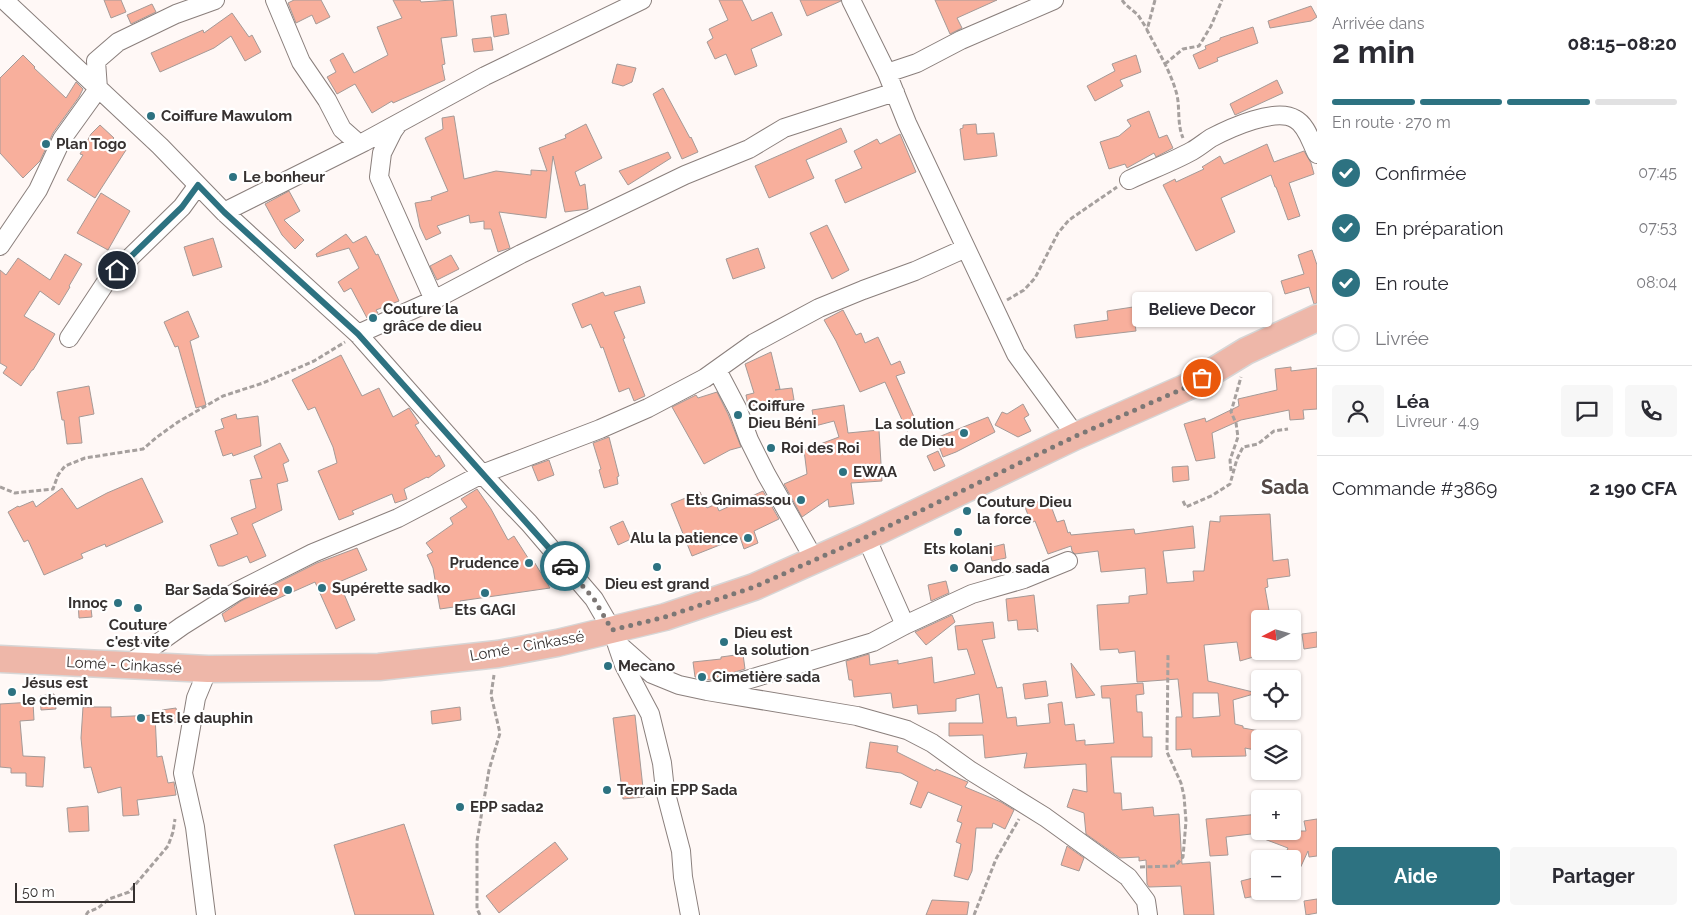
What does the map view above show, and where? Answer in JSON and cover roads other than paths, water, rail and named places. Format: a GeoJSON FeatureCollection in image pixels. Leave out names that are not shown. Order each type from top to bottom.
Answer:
{"type":"FeatureCollection","features":[{"type":"Feature","properties":{"kind":"highway","name":"Lomé - Cinkassé"},"geometry":{"type":"LineString","coordinates":[[0,660],[208,669],[380,667],[498,654],[557,643],[614,636],[754,587],[866,537],[1076,436],[1187,387],[1246,351],[1317,318]]}},
{"type":"Feature","properties":{"kind":"street"},"geometry":{"type":"LineString","coordinates":[[4,0],[160,146],[224,212],[358,334],[482,474],[529,523],[594,599],[614,636],[624,665],[650,714],[681,851],[683,877],[690,915]]}},
{"type":"Feature","properties":{"kind":"street"},"geometry":{"type":"LineString","coordinates":[[0,246],[38,190],[62,139],[98,89],[96,61],[118,42],[174,7],[215,0]]}},
{"type":"Feature","properties":{"kind":"street"},"geometry":{"type":"LineString","coordinates":[[275,0],[301,62],[327,100],[342,128],[358,144]]}},
{"type":"Feature","properties":{"kind":"street"},"geometry":{"type":"LineString","coordinates":[[224,212],[358,144],[485,76],[642,0]]}},
{"type":"Feature","properties":{"kind":"street"},"geometry":{"type":"LineString","coordinates":[[850,0],[887,73],[907,123],[1016,354],[1076,436]]}},
{"type":"Feature","properties":{"kind":"street"},"geometry":{"type":"LineString","coordinates":[[887,73],[917,62],[960,40],[1054,0]]}},
{"type":"Feature","properties":{"kind":"street"},"geometry":{"type":"LineString","coordinates":[[358,334],[434,300],[521,254],[685,175],[749,149],[784,128],[895,92]]}},
{"type":"Feature","properties":{"kind":"street"},"geometry":{"type":"LineString","coordinates":[[1129,180],[1192,150],[1210,138],[1266,117],[1284,115],[1295,118],[1305,128],[1317,154]]}},
{"type":"Feature","properties":{"kind":"street"},"geometry":{"type":"LineString","coordinates":[[400,122],[392,132],[382,153],[379,177],[434,300]]}},
{"type":"Feature","properties":{"kind":"street"},"geometry":{"type":"LineString","coordinates":[[69,338],[108,279],[182,207],[198,185]]}},
{"type":"Feature","properties":{"kind":"street"},"geometry":{"type":"LineString","coordinates":[[126,666],[182,626],[236,592],[313,553],[398,518],[482,474],[600,429],[648,408],[705,378],[754,343],[820,308],[915,271],[966,248]]}},
{"type":"Feature","properties":{"kind":"street"},"geometry":{"type":"LineString","coordinates":[[717,370],[738,410],[749,440],[786,512],[814,559]]}},
{"type":"Feature","properties":{"kind":"street"},"geometry":{"type":"LineString","coordinates":[[866,537],[905,624]]}},
{"type":"Feature","properties":{"kind":"street"},"geometry":{"type":"LineString","coordinates":[[707,692],[873,642],[905,624],[972,594],[1024,579],[1068,561]]}},
{"type":"Feature","properties":{"kind":"street"},"geometry":{"type":"LineString","coordinates":[[614,636],[652,674],[679,685],[707,692],[857,716],[907,730],[932,743],[972,771],[1070,833],[1128,877],[1146,900],[1148,915]]}},
{"type":"Feature","properties":{"kind":"street"},"geometry":{"type":"LineString","coordinates":[[206,915],[195,827],[184,773],[196,698],[208,669]]}},
{"type":"Feature","properties":{"kind":"place","name":"Coiffure Mawulom"},"geometry":{"type":"Point","coordinates":[151,116]}},
{"type":"Feature","properties":{"kind":"place","name":"Plan Togo"},"geometry":{"type":"Point","coordinates":[46,144]}},
{"type":"Feature","properties":{"kind":"place","name":"Le bonheur"},"geometry":{"type":"Point","coordinates":[233,177]}},
{"type":"Feature","properties":{"kind":"place","name":"Couture la grâce de dieu"},"geometry":{"type":"Point","coordinates":[373,318]}},
{"type":"Feature","properties":{"kind":"place","name":"Believe Decor"},"geometry":{"type":"Point","coordinates":[1202,378]}},
{"type":"Feature","properties":{"kind":"place","name":"Coiffure Dieu Béni"},"geometry":{"type":"Point","coordinates":[738,415]}},
{"type":"Feature","properties":{"kind":"place","name":"La solution de Dieu"},"geometry":{"type":"Point","coordinates":[964,433]}},
{"type":"Feature","properties":{"kind":"place","name":"Roi des Roi"},"geometry":{"type":"Point","coordinates":[771,448]}},
{"type":"Feature","properties":{"kind":"place","name":"EWAA"},"geometry":{"type":"Point","coordinates":[843,472]}},
{"type":"Feature","properties":{"kind":"place","name":"Ets Gnimassou"},"geometry":{"type":"Point","coordinates":[801,500]}},
{"type":"Feature","properties":{"kind":"place","name":"Couture Dieu la force"},"geometry":{"type":"Point","coordinates":[967,511]}},
{"type":"Feature","properties":{"kind":"place","name":"Ets kolani"},"geometry":{"type":"Point","coordinates":[958,532]}},
{"type":"Feature","properties":{"kind":"place","name":"Alu la patience"},"geometry":{"type":"Point","coordinates":[748,538]}},
{"type":"Feature","properties":{"kind":"place","name":"Prudence"},"geometry":{"type":"Point","coordinates":[529,563]}},
{"type":"Feature","properties":{"kind":"place","name":"Dieu est grand"},"geometry":{"type":"Point","coordinates":[657,567]}},
{"type":"Feature","properties":{"kind":"place","name":"Oando sada"},"geometry":{"type":"Point","coordinates":[954,568]}},
{"type":"Feature","properties":{"kind":"place","name":"Supérette sadko"},"geometry":{"type":"Point","coordinates":[322,588]}},
{"type":"Feature","properties":{"kind":"place","name":"Bar Sada Soirée"},"geometry":{"type":"Point","coordinates":[288,590]}},
{"type":"Feature","properties":{"kind":"place","name":"Ets GAGI"},"geometry":{"type":"Point","coordinates":[485,593]}},
{"type":"Feature","properties":{"kind":"place","name":"Innoç"},"geometry":{"type":"Point","coordinates":[118,603]}},
{"type":"Feature","properties":{"kind":"place","name":"Couture c'est vite"},"geometry":{"type":"Point","coordinates":[138,608]}},
{"type":"Feature","properties":{"kind":"place","name":"Dieu est la solution"},"geometry":{"type":"Point","coordinates":[724,642]}},
{"type":"Feature","properties":{"kind":"place","name":"Mecano"},"geometry":{"type":"Point","coordinates":[608,666]}},
{"type":"Feature","properties":{"kind":"place","name":"Cimetière sada"},"geometry":{"type":"Point","coordinates":[702,677]}},
{"type":"Feature","properties":{"kind":"place","name":"Jésus est le chemin"},"geometry":{"type":"Point","coordinates":[12,692]}},
{"type":"Feature","properties":{"kind":"place","name":"Ets le dauphin"},"geometry":{"type":"Point","coordinates":[141,718]}},
{"type":"Feature","properties":{"kind":"place","name":"Terrain EPP Sada"},"geometry":{"type":"Point","coordinates":[607,790]}},
{"type":"Feature","properties":{"kind":"place","name":"EPP sada2"},"geometry":{"type":"Point","coordinates":[460,807]}},
{"type":"Feature","properties":{"kind":"district","name":"Sada"},"geometry":{"type":"Point","coordinates":[1285,487]}}]}
